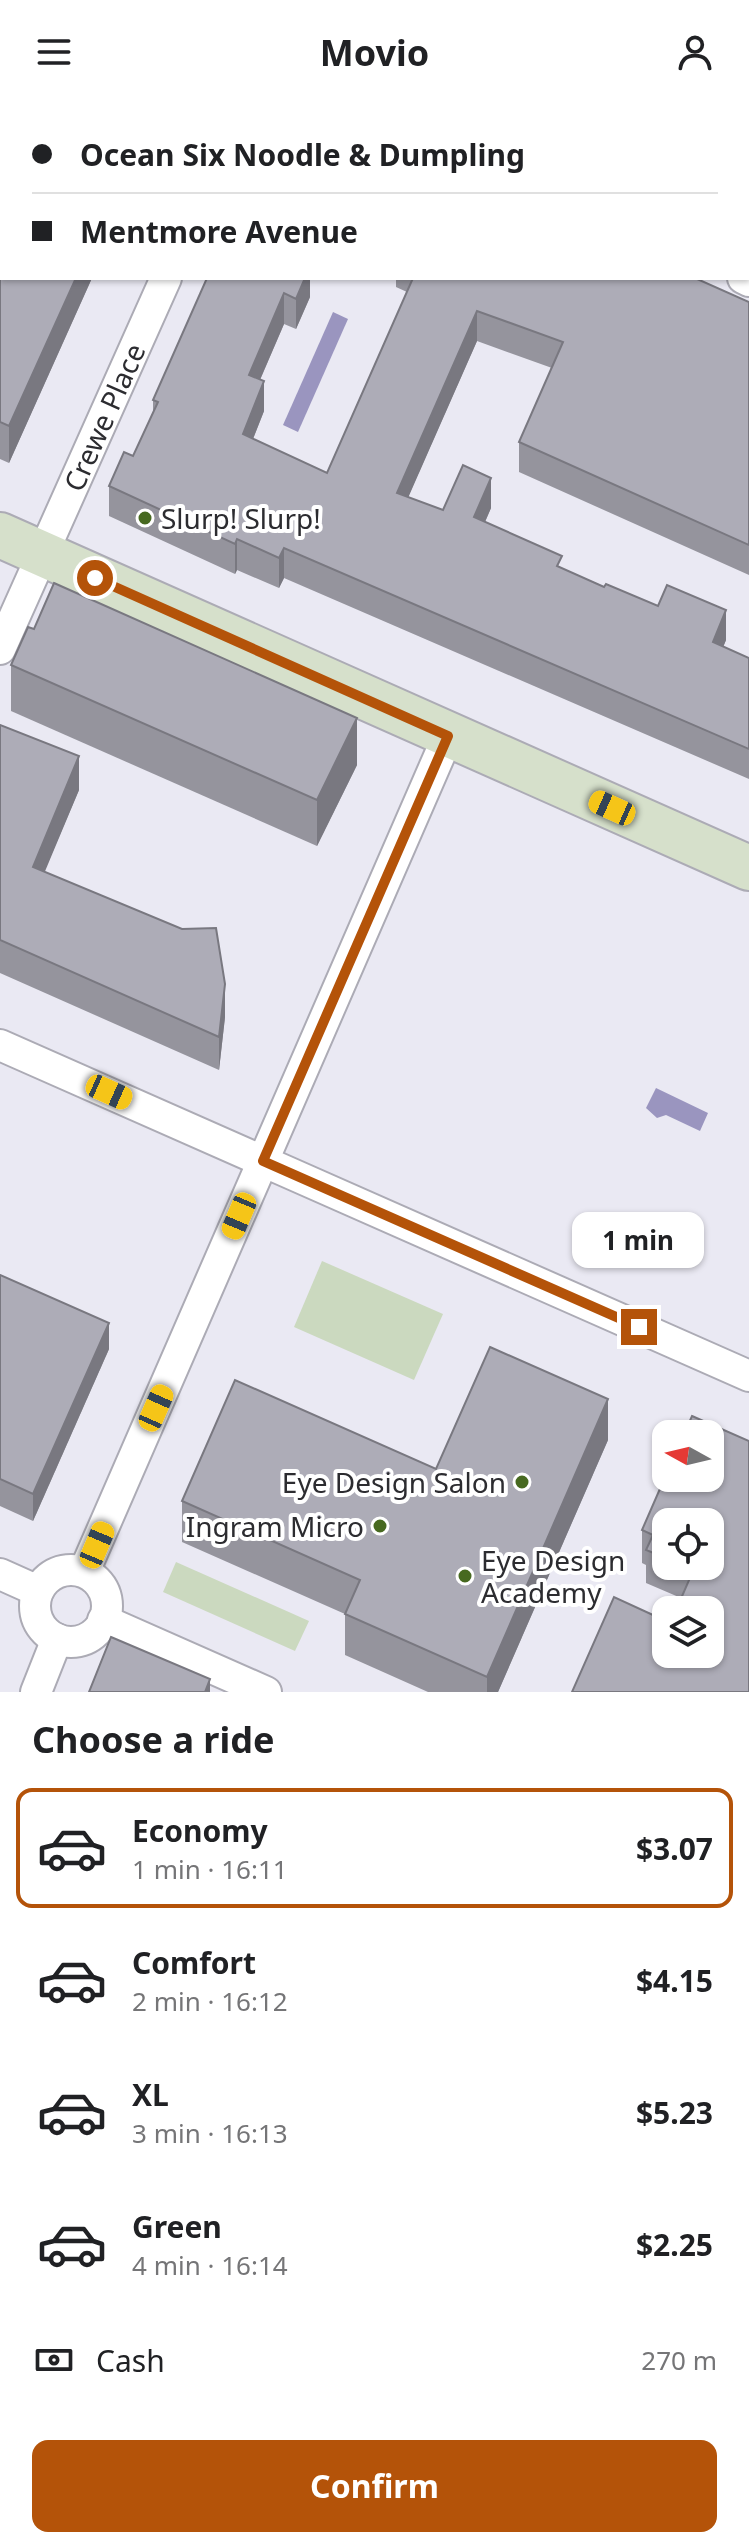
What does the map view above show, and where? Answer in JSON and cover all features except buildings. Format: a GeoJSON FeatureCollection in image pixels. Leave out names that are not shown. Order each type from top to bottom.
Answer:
{"type":"FeatureCollection","features":[{"type":"Feature","properties":{"kind":"street","name":"Crewe Place"},"geometry":{"type":"LineString","coordinates":[[0,649],[165,280]]}},
{"type":"Feature","properties":{"kind":"street"},"geometry":{"type":"LineString","coordinates":[[0,535],[749,868]]}},
{"type":"Feature","properties":{"kind":"street"},"geometry":{"type":"LineString","coordinates":[[84,1572],[448,736]]}},
{"type":"Feature","properties":{"kind":"street"},"geometry":{"type":"LineString","coordinates":[[0,1045],[749,1376]]}},
{"type":"Feature","properties":{"kind":"street"},"geometry":{"type":"LineString","coordinates":[[74,1569],[84,1572],[104,1592],[103,1620],[89,1637],[68,1642],[57,1639],[45,1631],[37,1619],[35,1605],[38,1591],[52,1575],[74,1569]]}},
{"type":"Feature","properties":{"kind":"street"},"geometry":{"type":"LineString","coordinates":[[0,1574],[38,1591]]}},
{"type":"Feature","properties":{"kind":"street"},"geometry":{"type":"LineString","coordinates":[[103,1620],[266,1692]]}},
{"type":"Feature","properties":{"kind":"street"},"geometry":{"type":"LineString","coordinates":[[36,1692],[57,1639]]}},
{"type":"Feature","properties":{"kind":"green space"},"geometry":{"type":"Polygon","coordinates":[[[322,1261],[443,1314],[414,1380],[294,1327],[322,1261]]]}},
{"type":"Feature","properties":{"kind":"green space"},"geometry":{"type":"Polygon","coordinates":[[[176,1562],[309,1621],[295,1651],[163,1592],[176,1562]]]}},
{"type":"Feature","properties":{"kind":"shaded area"},"geometry":{"type":"Polygon","coordinates":[[[333,312],[348,319],[298,432],[283,425],[333,312]]]}},
{"type":"Feature","properties":{"kind":"shaded area"},"geometry":{"type":"Polygon","coordinates":[[[656,1088],[708,1113],[700,1131],[666,1115],[657,1118],[646,1108],[656,1088]]]}},
{"type":"Feature","properties":{"kind":"place","name":"Slurp! Slurp!"},"geometry":{"type":"Point","coordinates":[145,518]}},
{"type":"Feature","properties":{"kind":"place","name":"Eye Design Salon"},"geometry":{"type":"Point","coordinates":[522,1482]}},
{"type":"Feature","properties":{"kind":"place","name":"Ingram Micro"},"geometry":{"type":"Point","coordinates":[380,1526]}},
{"type":"Feature","properties":{"kind":"place","name":"Eye Design Academy"},"geometry":{"type":"Point","coordinates":[465,1576]}},
{"type":"Feature","properties":{"kind":"route"},"geometry":{"type":"LineString","coordinates":[[95,578],[448,736],[263,1161],[639,1327]]}}]}
